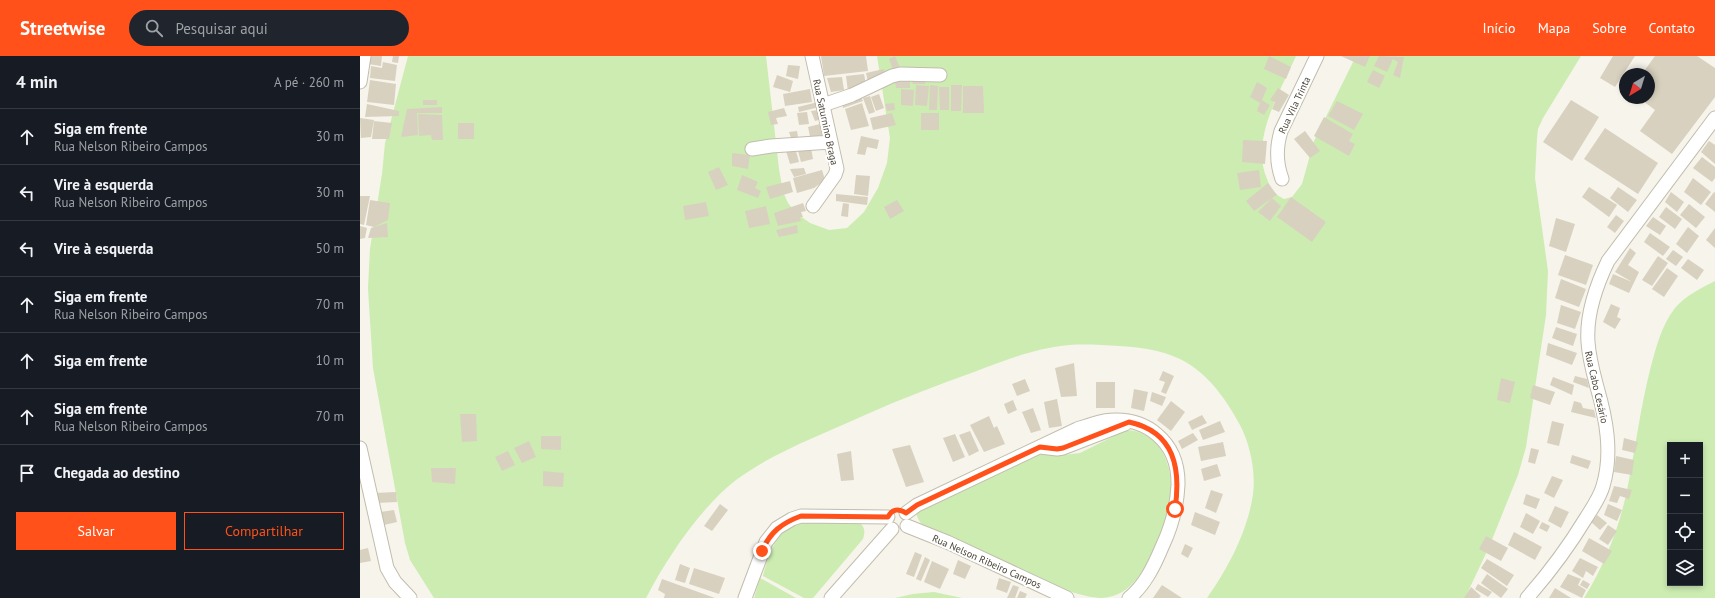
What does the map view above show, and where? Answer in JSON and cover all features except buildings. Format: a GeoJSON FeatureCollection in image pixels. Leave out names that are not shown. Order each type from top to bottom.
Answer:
{"type":"FeatureCollection","features":[{"type":"Feature","properties":{"kind":"street"},"geometry":{"type":"LineString","coordinates":[[360,82],[364,56]]}},
{"type":"Feature","properties":{"kind":"street","name":"Rua Saturnino Braga"},"geometry":{"type":"LineString","coordinates":[[812,56],[837,169],[835,175],[813,206]]}},
{"type":"Feature","properties":{"kind":"street","name":"Rua Vila Trinta"},"geometry":{"type":"LineString","coordinates":[[1282,179],[1277,158],[1278,140],[1317,56]]}},
{"type":"Feature","properties":{"kind":"street"},"geometry":{"type":"LineString","coordinates":[[823,105],[852,95],[892,76],[900,74],[940,75]]}},
{"type":"Feature","properties":{"kind":"street","name":"Rua Cabo Cesário"},"geometry":{"type":"LineString","coordinates":[[1527,598],[1571,542],[1604,485],[1608,455],[1607,431],[1589,356],[1588,336],[1592,303],[1601,275],[1608,261],[1714,124]]}},
{"type":"Feature","properties":{"kind":"street"},"geometry":{"type":"LineString","coordinates":[[752,149],[771,146],[831,142]]}},
{"type":"Feature","properties":{"kind":"street"},"geometry":{"type":"LineString","coordinates":[[906,513],[917,505],[1094,423],[1116,421],[1129,422],[1147,428],[1163,440],[1170,450],[1174,461],[1178,485],[1175,509],[1161,550],[1145,580],[1129,598]]}},
{"type":"Feature","properties":{"kind":"street"},"geometry":{"type":"LineString","coordinates":[[360,448],[387,568],[395,582],[410,598]]}},
{"type":"Feature","properties":{"kind":"street"},"geometry":{"type":"LineString","coordinates":[[745,598],[766,542],[771,534],[783,524],[801,516],[888,516],[895,510],[906,513],[909,519],[907,526],[902,531],[892,529],[888,524],[888,516]]}},
{"type":"Feature","properties":{"kind":"street","name":"Rua Nelson Ribeiro Campos"},"geometry":{"type":"LineString","coordinates":[[907,526],[947,542],[1067,598]]}},
{"type":"Feature","properties":{"kind":"street"},"geometry":{"type":"LineString","coordinates":[[831,598],[892,529]]}},
{"type":"Feature","properties":{"kind":"green space"},"geometry":{"type":"Polygon","coordinates":[[[408,56],[766,56],[783,192],[788,203],[796,213],[810,223],[829,230],[847,228],[864,212],[878,188],[887,163],[890,138],[877,56],[1296,56],[1269,116],[1264,132],[1262,148],[1263,164],[1268,183],[1275,193],[1284,199],[1292,197],[1302,184],[1314,141],[1356,56],[1581,56],[1543,118],[1538,129],[1535,178],[1548,271],[1546,315],[1526,447],[1518,475],[1489,547],[1465,598],[1207,598],[1222,576],[1235,551],[1245,526],[1252,500],[1254,481],[1252,461],[1244,433],[1240,425],[1229,406],[1208,379],[1180,359],[1165,353],[1143,348],[1127,346],[1069,345],[1021,355],[933,387],[892,403],[798,444],[766,461],[736,480],[723,491],[697,519],[674,550],[646,598],[434,598],[410,560],[405,543],[373,368],[368,288],[370,249],[382,174],[385,143],[408,56]]]}},
{"type":"Feature","properties":{"kind":"green space"},"geometry":{"type":"Polygon","coordinates":[[[1715,281],[1715,598],[1584,598],[1606,556],[1622,511],[1641,411],[1654,354],[1670,315],[1679,304],[1715,281]]]}},
{"type":"Feature","properties":{"kind":"green space"},"geometry":{"type":"Polygon","coordinates":[[[1126,430],[1140,433],[1151,439],[1160,448],[1166,459],[1170,472],[1171,499],[1166,524],[1143,570],[1130,586],[1113,596],[1102,598],[1089,597],[1058,587],[936,533],[923,525],[918,518],[916,512],[1037,453],[1056,456],[1080,453],[1126,430]]]}},
{"type":"Feature","properties":{"kind":"green space"},"geometry":{"type":"Polygon","coordinates":[[[857,520],[864,528],[863,539],[813,598],[804,598],[763,576],[769,556],[777,541],[785,531],[795,525],[807,522],[857,520]]]}},
{"type":"Feature","properties":{"kind":"green space"},"geometry":{"type":"Polygon","coordinates":[[[760,578],[796,598],[754,598],[760,578]]]}},
{"type":"Feature","properties":{"kind":"green space"},"geometry":{"type":"Polygon","coordinates":[[[934,592],[962,598],[895,598],[913,594],[934,592]]]}},
{"type":"Feature","properties":{"kind":"route"},"geometry":{"type":"LineString","coordinates":[[762,551],[771,534],[777,528],[792,519],[801,516],[888,517],[892,511],[895,510],[906,513],[917,505],[1040,447],[1057,449],[1063,448],[1129,422],[1139,424],[1156,434],[1163,440],[1170,450],[1177,472],[1178,485],[1175,509]]}}]}
